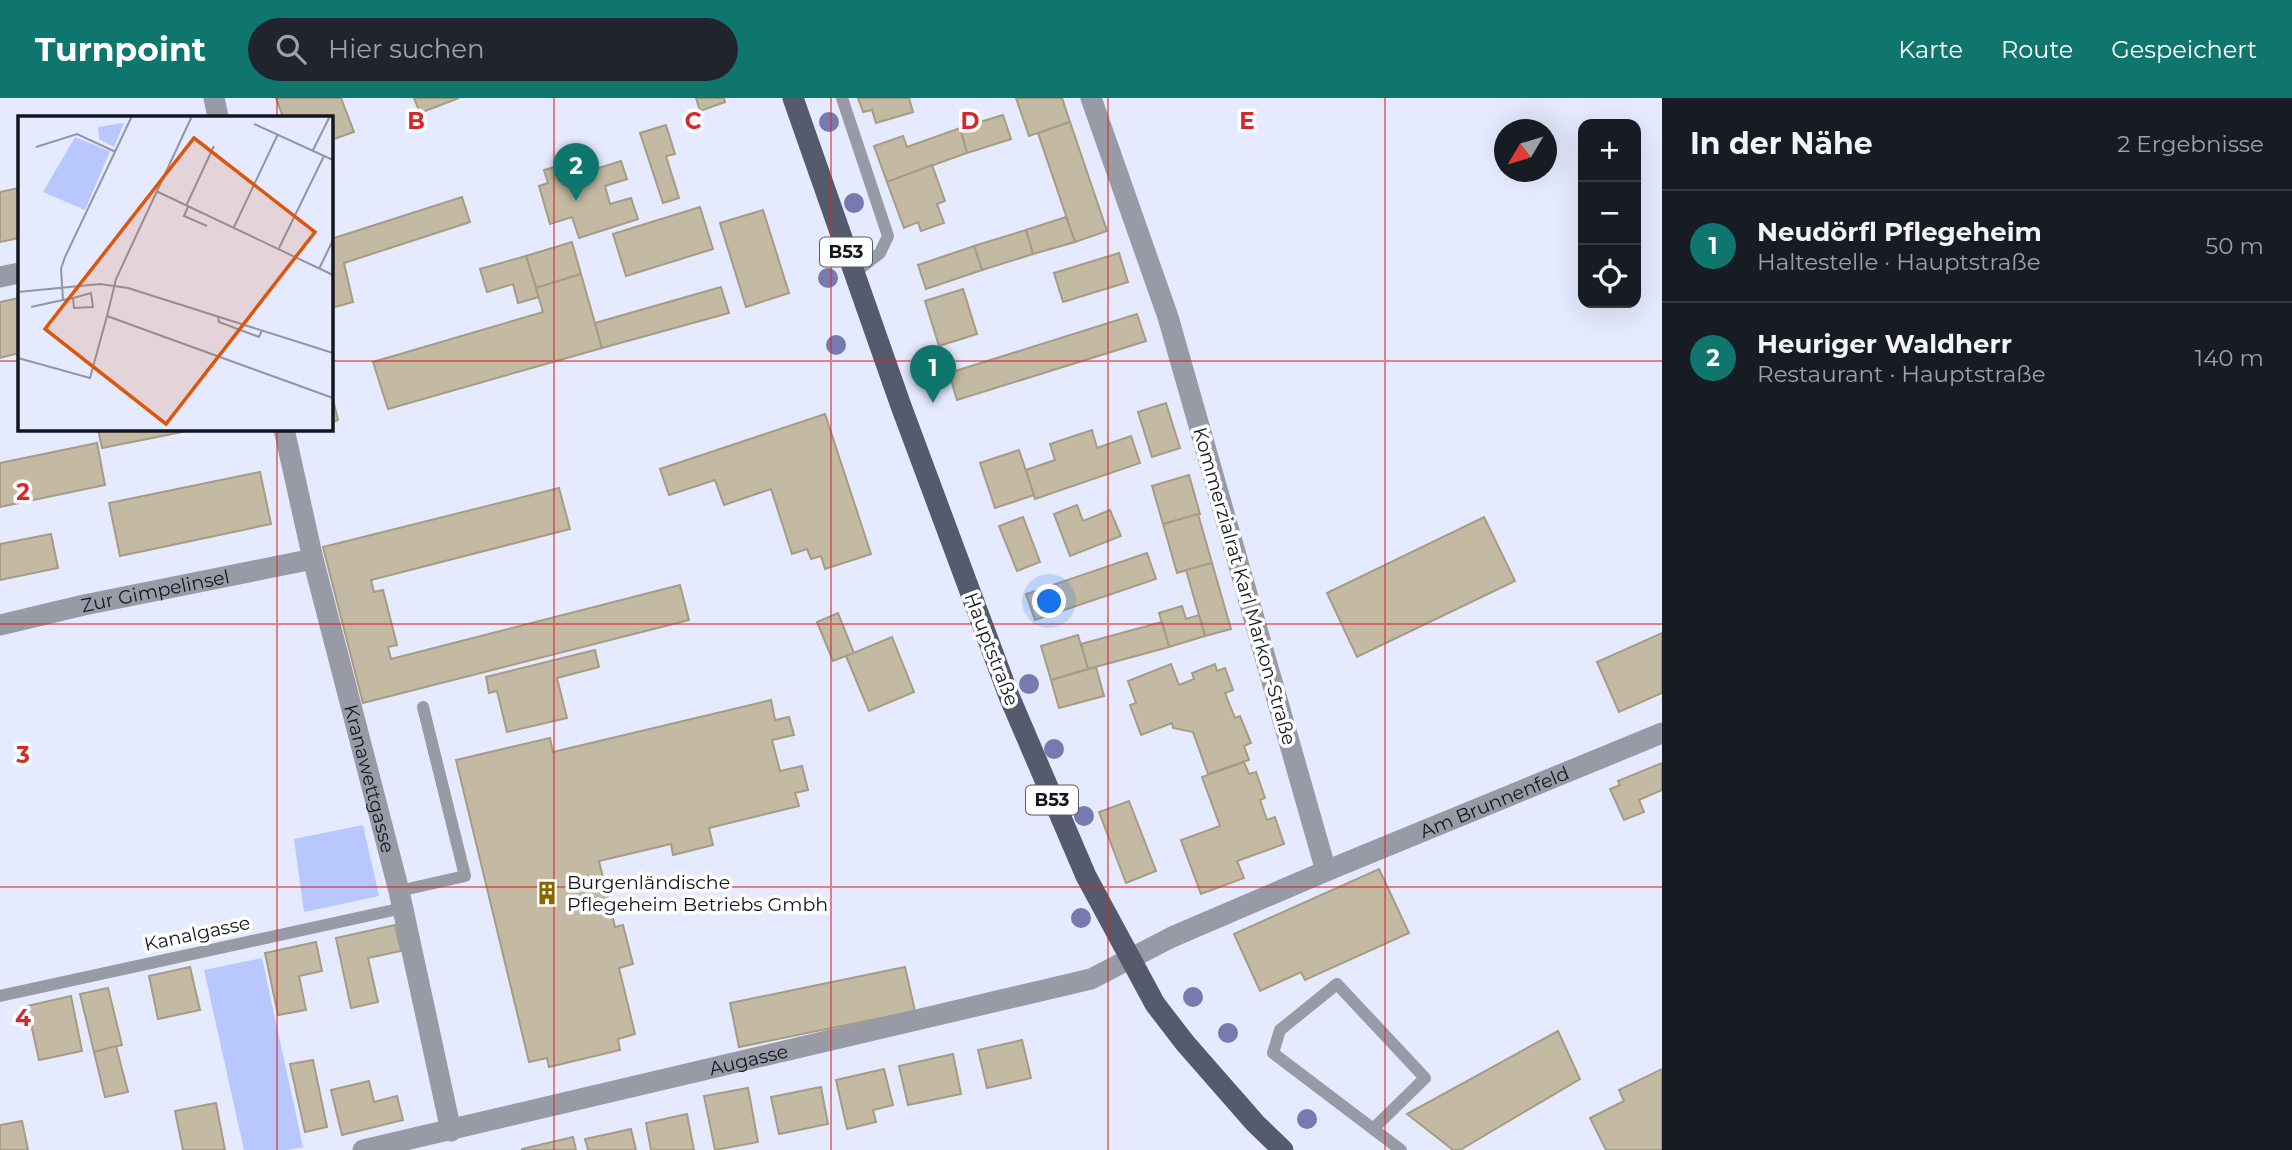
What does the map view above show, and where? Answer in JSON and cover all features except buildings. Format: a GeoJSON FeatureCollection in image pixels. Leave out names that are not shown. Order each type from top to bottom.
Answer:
{"type":"FeatureCollection","features":[{"type":"Feature","properties":{"kind":"main road","name":"Hauptstraße"},"geometry":{"type":"LineString","coordinates":[[793,98],[853,274],[1013,707],[1086,876],[1155,1004],[1185,1043],[1255,1123],[1283,1150]]}},
{"type":"Feature","properties":{"kind":"street"},"geometry":{"type":"LineString","coordinates":[[214,98],[218,116]]}},
{"type":"Feature","properties":{"kind":"street","name":"Kommerzialrat Karl Markon-Straße"},"geometry":{"type":"LineString","coordinates":[[1091,98],[1168,317],[1326,871]]}},
{"type":"Feature","properties":{"kind":"street"},"geometry":{"type":"LineString","coordinates":[[0,277],[18,273]]}},
{"type":"Feature","properties":{"kind":"street","name":"Kranawettgasse"},"geometry":{"type":"LineString","coordinates":[[284,430],[313,559],[401,899],[451,1131]]}},
{"type":"Feature","properties":{"kind":"street","name":"Zur Gimpelinsel"},"geometry":{"type":"LineString","coordinates":[[0,625],[84,605],[313,559]]}},
{"type":"Feature","properties":{"kind":"street","name":"Am Brunnenfeld"},"geometry":{"type":"LineString","coordinates":[[1326,871],[1662,733]]}},
{"type":"Feature","properties":{"kind":"street"},"geometry":{"type":"LineString","coordinates":[[1130,960],[1172,937],[1326,871]]}},
{"type":"Feature","properties":{"kind":"street","name":"Augasse"},"geometry":{"type":"LineString","coordinates":[[363,1150],[1091,979],[1130,960]]}},
{"type":"Feature","properties":{"kind":"lane"},"geometry":{"type":"LineString","coordinates":[[842,98],[888,236],[880,253],[853,274]]}},
{"type":"Feature","properties":{"kind":"lane","name":"Kanalgasse"},"geometry":{"type":"LineString","coordinates":[[0,996],[401,899],[466,876],[423,707]]}},
{"type":"Feature","properties":{"kind":"lane"},"geometry":{"type":"LineString","coordinates":[[1373,1129],[1425,1079],[1337,984],[1280,1030],[1273,1053],[1373,1129],[1401,1150]]}},
{"type":"Feature","properties":{"kind":"shaded area"},"geometry":{"type":"Polygon","coordinates":[[[363,825],[379,896],[304,912],[294,839],[363,825]]]}},
{"type":"Feature","properties":{"kind":"shaded area"},"geometry":{"type":"Polygon","coordinates":[[[262,958],[303,1147],[288,1150],[244,1150],[204,970],[262,958]]]}},
{"type":"Feature","properties":{"kind":"place","name":"Heuriger Waldherr"},"geometry":{"type":"Point","coordinates":[576,201]}},
{"type":"Feature","properties":{"kind":"place","name":"Neudörfl Pflegeheim"},"geometry":{"type":"Point","coordinates":[933,403]}},
{"type":"Feature","properties":{"kind":"place","name":"Burgenländische Pflegeheim Betriebs Gmbh"},"geometry":{"type":"Point","coordinates":[547,893]}}]}
